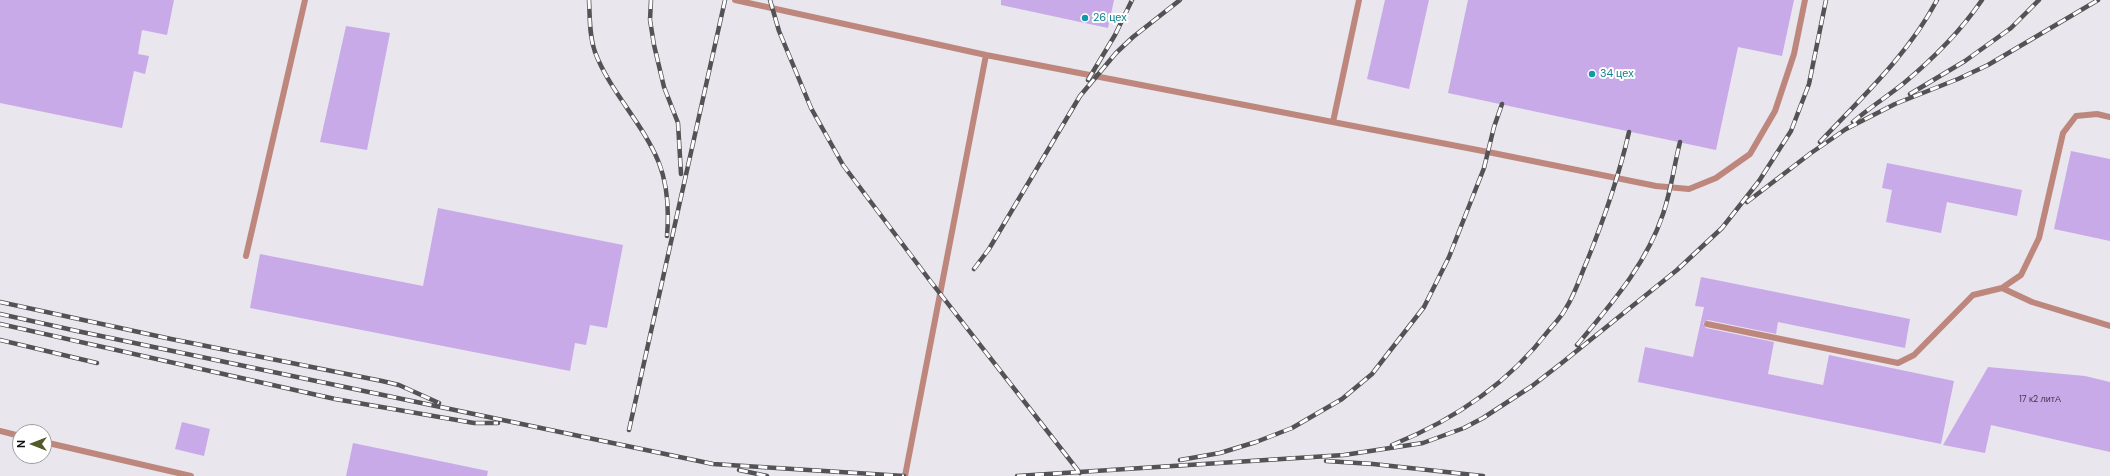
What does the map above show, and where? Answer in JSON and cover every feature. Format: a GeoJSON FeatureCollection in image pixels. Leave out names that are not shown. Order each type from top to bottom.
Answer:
{"type":"FeatureCollection","features":[{"type":"Feature","properties":{"kind":"lane"},"geometry":{"type":"LineString","coordinates":[[246,256],[305,0]]}},
{"type":"Feature","properties":{"kind":"lane"},"geometry":{"type":"LineString","coordinates":[[734,0],[986,55],[1656,186],[1689,188],[1716,178],[1750,154],[1775,111],[1794,54],[1805,0]]}},
{"type":"Feature","properties":{"kind":"lane"},"geometry":{"type":"LineString","coordinates":[[1333,122],[1359,0]]}},
{"type":"Feature","properties":{"kind":"lane"},"geometry":{"type":"LineString","coordinates":[[904,476],[986,55]]}},
{"type":"Feature","properties":{"kind":"lane"},"geometry":{"type":"LineString","coordinates":[[1707,324],[1898,363],[1914,355],[1973,295],[2002,288],[2021,275],[2039,238],[2063,133],[2076,116],[2097,114],[2110,117]]}},
{"type":"Feature","properties":{"kind":"lane"},"geometry":{"type":"LineString","coordinates":[[2002,288],[2032,302],[2110,326]]}},
{"type":"Feature","properties":{"kind":"lane"},"geometry":{"type":"LineString","coordinates":[[0,432],[12,434]]}},
{"type":"Feature","properties":{"kind":"lane"},"geometry":{"type":"LineString","coordinates":[[52,444],[192,476]]}},
{"type":"Feature","properties":{"kind":"building"},"geometry":{"type":"Polygon","coordinates":[[[0,0],[174,0],[167,35],[142,30],[138,54],[149,56],[145,74],[134,71],[122,128],[0,103],[0,0]]]}},
{"type":"Feature","properties":{"kind":"building","name":"26 цех"},"geometry":{"type":"Polygon","coordinates":[[[1001,0],[1114,0],[1108,28],[1001,5],[1001,0]]]}},
{"type":"Feature","properties":{"kind":"building"},"geometry":{"type":"Polygon","coordinates":[[[1385,0],[1429,0],[1409,89],[1367,79],[1385,0]]]}},
{"type":"Feature","properties":{"kind":"building","name":"34 цех"},"geometry":{"type":"Polygon","coordinates":[[[1468,0],[1794,0],[1782,56],[1738,47],[1716,150],[1448,93],[1468,0]]]}},
{"type":"Feature","properties":{"kind":"building"},"geometry":{"type":"Polygon","coordinates":[[[346,26],[390,33],[367,150],[320,142],[346,26]]]}},
{"type":"Feature","properties":{"kind":"building"},"geometry":{"type":"Polygon","coordinates":[[[2071,151],[2110,159],[2110,241],[2054,229],[2071,151]]]}},
{"type":"Feature","properties":{"kind":"building"},"geometry":{"type":"Polygon","coordinates":[[[1887,163],[2022,190],[2017,216],[1947,202],[1941,233],[1886,222],[1892,190],[1882,188],[1887,163]]]}},
{"type":"Feature","properties":{"kind":"building"},"geometry":{"type":"Polygon","coordinates":[[[438,208],[623,245],[607,328],[590,325],[586,345],[575,343],[570,371],[250,308],[260,254],[423,286],[438,208]]]}},
{"type":"Feature","properties":{"kind":"building"},"geometry":{"type":"Polygon","coordinates":[[[1701,277],[1910,319],[1905,348],[1778,322],[1776,334],[1708,320],[1703,323],[1706,328],[1774,342],[1768,374],[1823,385],[1829,355],[1954,381],[1941,444],[1638,382],[1645,347],[1693,357],[1704,307],[1695,306],[1701,277]]]}},
{"type":"Feature","properties":{"kind":"building"},"geometry":{"type":"Polygon","coordinates":[[[1988,367],[2085,376],[2110,382],[2110,452],[1991,425],[1985,453],[1943,445],[1988,367]]]}},
{"type":"Feature","properties":{"kind":"building"},"geometry":{"type":"Polygon","coordinates":[[[182,422],[210,429],[204,456],[175,449],[182,422]]]}},
{"type":"Feature","properties":{"kind":"building"},"geometry":{"type":"Polygon","coordinates":[[[353,443],[488,471],[487,476],[346,476],[353,443]]]}},
{"type":"Feature","properties":{"kind":"railway"},"geometry":{"type":"LineString","coordinates":[[589,0],[593,46],[601,67],[644,134],[652,148],[662,172],[667,199],[667,236]]}},
{"type":"Feature","properties":{"kind":"railway"},"geometry":{"type":"LineString","coordinates":[[651,0],[650,20],[654,45],[664,87],[678,123],[681,174]]}},
{"type":"Feature","properties":{"kind":"railway"},"geometry":{"type":"LineString","coordinates":[[629,430],[725,0]]}},
{"type":"Feature","properties":{"kind":"railway"},"geometry":{"type":"LineString","coordinates":[[770,0],[779,31],[811,108],[843,165],[931,282],[1080,473]]}},
{"type":"Feature","properties":{"kind":"railway"},"geometry":{"type":"LineString","coordinates":[[1088,80],[1115,35],[1132,0]]}},
{"type":"Feature","properties":{"kind":"railway"},"geometry":{"type":"LineString","coordinates":[[974,269],[989,249],[1080,96],[1116,53],[1133,37],[1180,0]]}},
{"type":"Feature","properties":{"kind":"railway"},"geometry":{"type":"LineString","coordinates":[[1017,476],[1344,455],[1423,443],[1464,428],[1483,418],[1532,386],[1563,362],[1677,270],[1722,228],[1759,181],[1791,131],[1809,84],[1826,0]]}},
{"type":"Feature","properties":{"kind":"railway"},"geometry":{"type":"LineString","coordinates":[[1820,142],[1868,92],[1898,57],[1912,39],[1937,0]]}},
{"type":"Feature","properties":{"kind":"railway"},"geometry":{"type":"LineString","coordinates":[[1853,122],[1926,64],[1956,34],[1982,0]]}},
{"type":"Feature","properties":{"kind":"railway"},"geometry":{"type":"LineString","coordinates":[[1910,94],[1965,61],[2011,28],[2039,0]]}},
{"type":"Feature","properties":{"kind":"railway"},"geometry":{"type":"LineString","coordinates":[[1747,202],[1811,153],[1846,129],[1895,104],[1958,79],[1988,65],[2098,0]]}},
{"type":"Feature","properties":{"kind":"railway"},"geometry":{"type":"LineString","coordinates":[[1180,460],[1220,453],[1256,442],[1292,428],[1342,399],[1372,374],[1424,307],[1449,257],[1484,168],[1494,127],[1502,104]]}},
{"type":"Feature","properties":{"kind":"railway"},"geometry":{"type":"LineString","coordinates":[[1392,445],[1437,424],[1479,398],[1516,367],[1560,317],[1575,291],[1611,197],[1629,132]]}},
{"type":"Feature","properties":{"kind":"railway"},"geometry":{"type":"LineString","coordinates":[[1577,345],[1615,299],[1637,267],[1656,233],[1666,205],[1680,142]]}},
{"type":"Feature","properties":{"kind":"railway"},"geometry":{"type":"LineString","coordinates":[[0,302],[171,339],[382,381],[399,385],[439,403]]}},
{"type":"Feature","properties":{"kind":"railway"},"geometry":{"type":"LineString","coordinates":[[0,314],[713,464],[904,476]]}},
{"type":"Feature","properties":{"kind":"railway"},"geometry":{"type":"LineString","coordinates":[[0,324],[335,399],[474,423],[498,423]]}},
{"type":"Feature","properties":{"kind":"railway"},"geometry":{"type":"LineString","coordinates":[[0,340],[97,363]]}},
{"type":"Feature","properties":{"kind":"railway"},"geometry":{"type":"LineString","coordinates":[[1326,461],[1373,464],[1483,476]]}},
{"type":"Feature","properties":{"kind":"railway"},"geometry":{"type":"LineString","coordinates":[[739,470],[767,476]]}},
{"type":"Feature","properties":{"kind":"place","name":"26 цех"},"geometry":{"type":"Point","coordinates":[1085,18]}},
{"type":"Feature","properties":{"kind":"place","name":"34 цех"},"geometry":{"type":"Point","coordinates":[1592,74]}}]}
